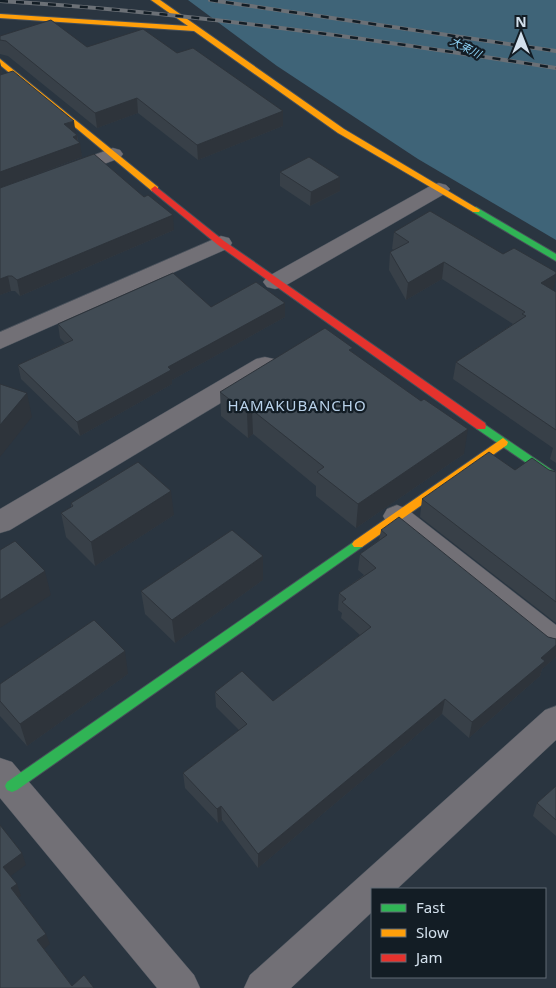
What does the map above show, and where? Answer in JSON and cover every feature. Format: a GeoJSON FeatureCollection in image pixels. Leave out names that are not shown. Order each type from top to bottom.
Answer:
{"type":"FeatureCollection","features":[{"type":"Feature","properties":{"kind":"street"},"geometry":{"type":"LineString","coordinates":[[155,0],[340,131],[556,258]]}},
{"type":"Feature","properties":{"kind":"street"},"geometry":{"type":"LineString","coordinates":[[0,16],[194,29]]}},
{"type":"Feature","properties":{"kind":"street"},"geometry":{"type":"LineString","coordinates":[[0,61],[9,80],[113,154],[221,243],[276,282],[324,330],[503,442],[556,479]]}},
{"type":"Feature","properties":{"kind":"street"},"geometry":{"type":"LineString","coordinates":[[0,197],[113,154]]}},
{"type":"Feature","properties":{"kind":"street"},"geometry":{"type":"LineString","coordinates":[[276,282],[439,190]]}},
{"type":"Feature","properties":{"kind":"street"},"geometry":{"type":"LineString","coordinates":[[0,341],[221,243]]}},
{"type":"Feature","properties":{"kind":"street"},"geometry":{"type":"LineString","coordinates":[[0,522],[289,351]]}},
{"type":"Feature","properties":{"kind":"street"},"geometry":{"type":"LineString","coordinates":[[181,988],[6,780],[397,516],[503,442]]}},
{"type":"Feature","properties":{"kind":"street"},"geometry":{"type":"LineString","coordinates":[[397,516],[556,642]]}},
{"type":"Feature","properties":{"kind":"street"},"geometry":{"type":"LineString","coordinates":[[372,888],[556,720]]}},
{"type":"Feature","properties":{"kind":"street"},"geometry":{"type":"LineString","coordinates":[[263,988],[371,889]]}},
{"type":"Feature","properties":{"kind":"water","name":"大束川"},"geometry":{"type":"Polygon","coordinates":[[[188,0],[556,0],[556,240],[418,159],[277,66],[188,0]]]}},
{"type":"Feature","properties":{"kind":"building"},"geometry":{"type":"Polygon","coordinates":[[[51,20],[87,47],[143,29],[177,53],[193,48],[283,111],[197,145],[137,98],[95,113],[6,41],[0,40],[0,36],[51,20]]]}},
{"type":"Feature","properties":{"kind":"building"},"geometry":{"type":"Polygon","coordinates":[[[13,71],[74,121],[64,124],[77,135],[73,137],[80,143],[0,172],[0,75],[13,71]]]}},
{"type":"Feature","properties":{"kind":"building"},"geometry":{"type":"Polygon","coordinates":[[[94,154],[144,197],[148,195],[173,215],[17,280],[12,276],[0,279],[0,188],[94,154]]]}},
{"type":"Feature","properties":{"kind":"building"},"geometry":{"type":"Polygon","coordinates":[[[309,157],[340,177],[311,192],[280,172],[309,157]]]}},
{"type":"Feature","properties":{"kind":"building"},"geometry":{"type":"Polygon","coordinates":[[[430,211],[503,254],[514,248],[556,272],[556,274],[541,283],[556,292],[556,430],[456,362],[526,316],[522,314],[525,312],[444,262],[408,283],[390,252],[409,242],[394,232],[430,211]]]}},
{"type":"Feature","properties":{"kind":"building"},"geometry":{"type":"Polygon","coordinates":[[[173,273],[211,307],[256,282],[285,303],[168,367],[171,370],[77,422],[18,365],[73,340],[58,324],[173,273]]]}},
{"type":"Feature","properties":{"kind":"building"},"geometry":{"type":"Polygon","coordinates":[[[325,328],[353,348],[349,350],[421,401],[424,399],[468,429],[358,504],[317,472],[324,467],[252,410],[247,413],[220,392],[325,328]]]}},
{"type":"Feature","properties":{"kind":"building"},"geometry":{"type":"Polygon","coordinates":[[[0,384],[27,393],[0,425],[0,384]]]}},
{"type":"Feature","properties":{"kind":"building"},"geometry":{"type":"Polygon","coordinates":[[[489,452],[515,470],[532,458],[549,470],[556,472],[556,602],[422,499],[489,452]]]}},
{"type":"Feature","properties":{"kind":"building"},"geometry":{"type":"Polygon","coordinates":[[[138,462],[171,491],[91,542],[61,513],[73,506],[71,503],[138,462]]]}},
{"type":"Feature","properties":{"kind":"building"},"geometry":{"type":"Polygon","coordinates":[[[399,517],[548,637],[556,639],[556,645],[541,658],[545,661],[472,722],[445,699],[258,854],[221,806],[217,809],[183,773],[247,724],[215,692],[242,671],[273,701],[371,627],[342,602],[346,599],[339,593],[376,568],[360,554],[387,535],[381,530],[399,517]]]}},
{"type":"Feature","properties":{"kind":"building"},"geometry":{"type":"Polygon","coordinates":[[[232,530],[263,556],[172,620],[141,591],[232,530]]]}},
{"type":"Feature","properties":{"kind":"building"},"geometry":{"type":"Polygon","coordinates":[[[15,541],[45,571],[0,600],[0,550],[15,541]]]}},
{"type":"Feature","properties":{"kind":"building"},"geometry":{"type":"Polygon","coordinates":[[[94,620],[125,651],[20,724],[0,701],[0,684],[94,620]]]}},
{"type":"Feature","properties":{"kind":"building"},"geometry":{"type":"Polygon","coordinates":[[[556,786],[556,820],[537,803],[556,786]]]}},
{"type":"Feature","properties":{"kind":"building"},"geometry":{"type":"Polygon","coordinates":[[[0,825],[22,853],[3,867],[17,884],[11,888],[46,934],[37,940],[72,986],[84,975],[94,988],[0,988],[0,825]]]}},
{"type":"Feature","properties":{"kind":"railway"},"geometry":{"type":"LineString","coordinates":[[210,0],[556,51]]}},
{"type":"Feature","properties":{"kind":"railway"},"geometry":{"type":"LineString","coordinates":[[0,1],[209,19],[556,68]]}},
{"type":"Feature","properties":{"kind":"traffic: fast"},"geometry":{"type":"LineString","coordinates":[[476,210],[556,258]]}},
{"type":"Feature","properties":{"kind":"traffic: fast"},"geometry":{"type":"LineString","coordinates":[[481,426],[556,479]]}},
{"type":"Feature","properties":{"kind":"traffic: fast"},"geometry":{"type":"LineString","coordinates":[[12,786],[358,544]]}},
{"type":"Feature","properties":{"kind":"traffic: slow"},"geometry":{"type":"LineString","coordinates":[[155,0],[341,131],[476,210]]}},
{"type":"Feature","properties":{"kind":"traffic: slow"},"geometry":{"type":"LineString","coordinates":[[0,16],[194,29]]}},
{"type":"Feature","properties":{"kind":"traffic: slow"},"geometry":{"type":"LineString","coordinates":[[0,61],[155,189]]}},
{"type":"Feature","properties":{"kind":"traffic: slow"},"geometry":{"type":"LineString","coordinates":[[358,544],[503,442]]}},
{"type":"Feature","properties":{"kind":"traffic: jam"},"geometry":{"type":"LineString","coordinates":[[155,189],[221,243],[481,426]]}},
{"type":"Feature","properties":{"kind":"district","name":"HAMAKUBANCHO"},"geometry":{"type":"Point","coordinates":[297,405]}}]}
